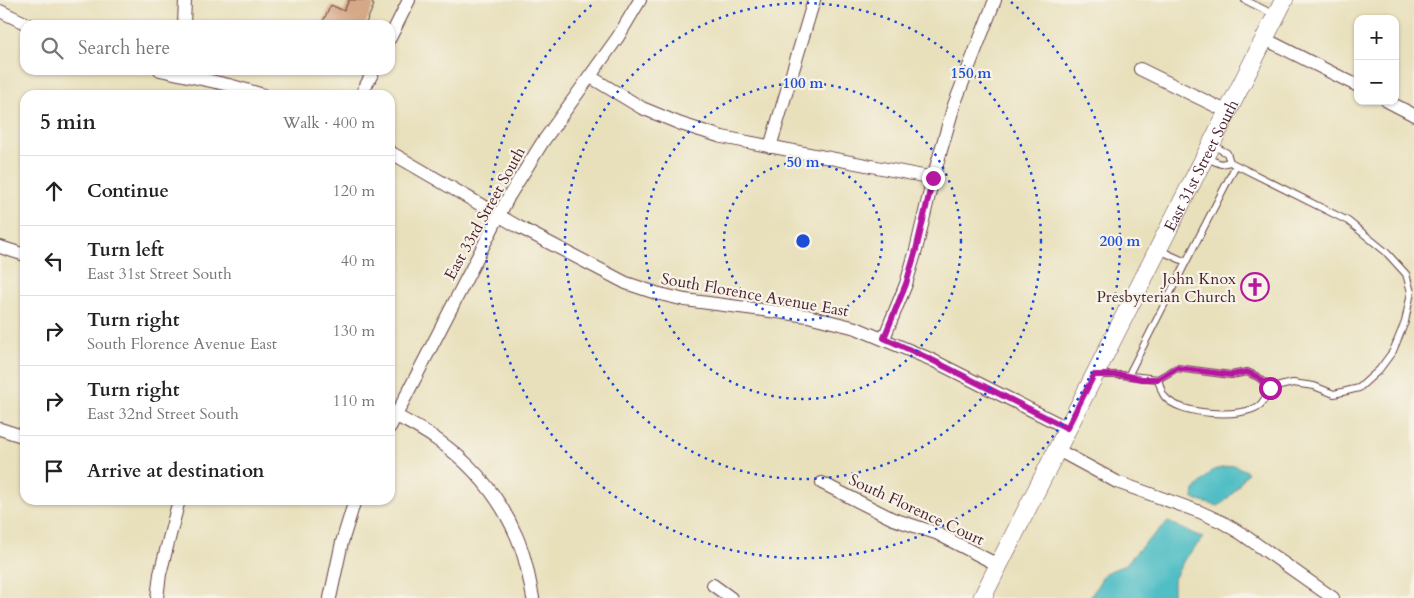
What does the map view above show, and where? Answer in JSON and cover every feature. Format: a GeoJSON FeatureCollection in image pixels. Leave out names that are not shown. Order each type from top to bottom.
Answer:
{"type":"FeatureCollection","features":[{"type":"Feature","properties":{"kind":"main road","name":"East 31st Street South"},"geometry":{"type":"LineString","coordinates":[[982,598],[1280,8]]}},
{"type":"Feature","properties":{"kind":"street"},"geometry":{"type":"LineString","coordinates":[[184,20],[185,0]]}},
{"type":"Feature","properties":{"kind":"street"},"geometry":{"type":"LineString","coordinates":[[395,28],[409,0]]}},
{"type":"Feature","properties":{"kind":"street","name":"East 33rd Street South"},"geometry":{"type":"LineString","coordinates":[[395,409],[498,215],[542,143],[618,37],[640,0]]}},
{"type":"Feature","properties":{"kind":"street"},"geometry":{"type":"LineString","coordinates":[[770,147],[814,0]]}},
{"type":"Feature","properties":{"kind":"street"},"geometry":{"type":"LineString","coordinates":[[884,338],[906,284],[933,178],[957,96],[995,0]]}},
{"type":"Feature","properties":{"kind":"street"},"geometry":{"type":"LineString","coordinates":[[0,11],[20,20]]}},
{"type":"Feature","properties":{"kind":"street"},"geometry":{"type":"LineString","coordinates":[[1265,40],[1354,84]]}},
{"type":"Feature","properties":{"kind":"street"},"geometry":{"type":"LineString","coordinates":[[1140,69],[1228,112]]}},
{"type":"Feature","properties":{"kind":"street"},"geometry":{"type":"LineString","coordinates":[[192,75],[246,90]]}},
{"type":"Feature","properties":{"kind":"street"},"geometry":{"type":"LineString","coordinates":[[364,90],[371,75]]}},
{"type":"Feature","properties":{"kind":"street"},"geometry":{"type":"LineString","coordinates":[[589,76],[642,108],[681,124],[722,137],[933,178]]}},
{"type":"Feature","properties":{"kind":"street"},"geometry":{"type":"LineString","coordinates":[[1395,105],[1414,115]]}},
{"type":"Feature","properties":{"kind":"street","name":"South Florence Avenue East"},"geometry":{"type":"LineString","coordinates":[[395,155],[498,215],[626,283],[656,293],[716,305],[808,316],[856,328],[884,338],[930,359],[1067,428]]}},
{"type":"Feature","properties":{"kind":"street"},"geometry":{"type":"LineString","coordinates":[[0,246],[20,253]]}},
{"type":"Feature","properties":{"kind":"street"},"geometry":{"type":"LineString","coordinates":[[395,414],[435,438],[454,452],[468,465],[495,497],[516,535],[524,558],[533,598]]}},
{"type":"Feature","properties":{"kind":"street"},"geometry":{"type":"LineString","coordinates":[[0,429],[20,435]]}},
{"type":"Feature","properties":{"kind":"street"},"geometry":{"type":"LineString","coordinates":[[1056,449],[1117,482],[1151,496],[1200,512],[1222,522],[1333,598]]}},
{"type":"Feature","properties":{"kind":"street","name":"South Florence Court"},"geometry":{"type":"LineString","coordinates":[[822,482],[893,519],[936,533],[998,565]]}},
{"type":"Feature","properties":{"kind":"street"},"geometry":{"type":"LineString","coordinates":[[157,598],[160,574],[178,505]]}},
{"type":"Feature","properties":{"kind":"street"},"geometry":{"type":"LineString","coordinates":[[330,598],[342,542],[353,505]]}},
{"type":"Feature","properties":{"kind":"street"},"geometry":{"type":"LineString","coordinates":[[713,585],[731,598]]}},
{"type":"Feature","properties":{"kind":"lane"},"geometry":{"type":"LineString","coordinates":[[1245,0],[1280,8]]}},
{"type":"Feature","properties":{"kind":"lane"},"geometry":{"type":"LineString","coordinates":[[1208,151],[1227,153],[1233,164]]}},
{"type":"Feature","properties":{"kind":"lane"},"geometry":{"type":"LineString","coordinates":[[1158,379],[1165,397],[1184,408],[1210,414],[1241,412],[1260,405],[1270,388],[1293,383],[1314,386],[1334,394],[1359,388],[1379,370],[1393,352],[1405,322],[1411,292],[1406,274],[1386,252],[1348,221],[1233,164],[1221,164],[1208,151]]}},
{"type":"Feature","properties":{"kind":"lane"},"geometry":{"type":"LineString","coordinates":[[1128,376],[1233,164]]}},
{"type":"Feature","properties":{"kind":"lane"},"geometry":{"type":"LineString","coordinates":[[1158,249],[1186,262]]}},
{"type":"Feature","properties":{"kind":"lane"},"geometry":{"type":"LineString","coordinates":[[1094,375],[1158,379],[1177,368],[1231,375],[1247,372],[1258,377],[1270,388]]}},
{"type":"Feature","properties":{"kind":"water"},"geometry":{"type":"Polygon","coordinates":[[[1234,465],[1248,472],[1233,493],[1219,506],[1193,499],[1194,490],[1213,470],[1234,465]]]}},
{"type":"Feature","properties":{"kind":"water"},"geometry":{"type":"Polygon","coordinates":[[[1168,522],[1203,538],[1184,560],[1173,581],[1173,598],[1090,598],[1105,573],[1125,565],[1168,522]]]}},
{"type":"Feature","properties":{"kind":"building"},"geometry":{"type":"Polygon","coordinates":[[[349,0],[374,0],[372,4],[374,5],[367,20],[324,20],[331,5],[344,11],[349,0]]]}},
{"type":"Feature","properties":{"kind":"place","name":"John Knox Presbyterian Church"},"geometry":{"type":"Point","coordinates":[1255,287]}},
{"type":"Feature","properties":{"kind":"route"},"geometry":{"type":"LineString","coordinates":[[933,178],[927,208],[906,284],[884,338],[1067,428],[1094,375],[1122,375],[1142,379],[1158,379],[1177,368],[1231,375],[1247,372],[1258,377],[1270,388]]}}]}
